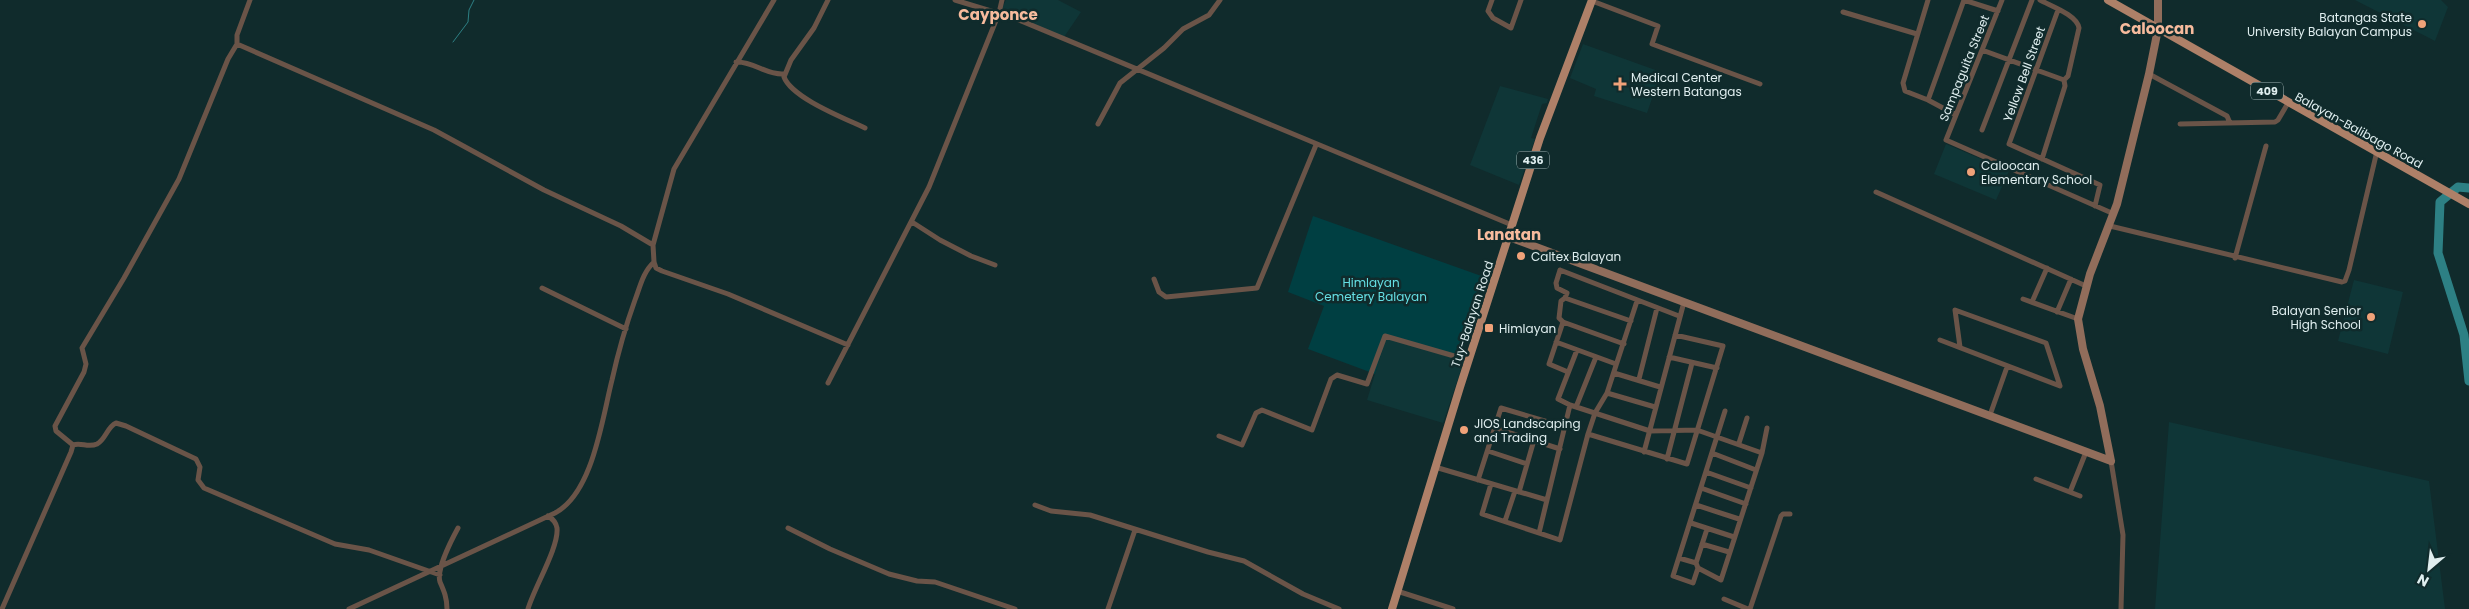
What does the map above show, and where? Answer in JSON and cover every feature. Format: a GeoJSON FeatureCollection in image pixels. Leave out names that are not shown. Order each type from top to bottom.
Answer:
{"type":"FeatureCollection","features":[{"type":"Feature","properties":{"kind":"main road","name":"Tuy-Balayan Road"},"geometry":{"type":"LineString","coordinates":[[1392,609],[1468,360],[1542,131],[1592,0]]}},
{"type":"Feature","properties":{"kind":"main road","name":"Balayan-Balibago Road"},"geometry":{"type":"LineString","coordinates":[[2108,0],[2469,204]]}},
{"type":"Feature","properties":{"kind":"street"},"geometry":{"type":"LineString","coordinates":[[250,0],[237,35],[237,44],[228,59],[179,179],[124,278],[82,348],[86,364],[84,372],[55,426],[56,431],[73,445],[95,445],[105,437],[112,425],[116,423],[126,426],[196,459],[200,467],[198,480],[204,488],[335,544],[369,550],[440,575]]}},
{"type":"Feature","properties":{"kind":"street"},"geometry":{"type":"LineString","coordinates":[[774,0],[674,169],[653,245],[654,262],[656,268],[662,271],[728,294],[848,345]]}},
{"type":"Feature","properties":{"kind":"street"},"geometry":{"type":"LineString","coordinates":[[828,0],[814,28],[783,74],[785,81],[812,102],[865,128]]}},
{"type":"Feature","properties":{"kind":"street"},"geometry":{"type":"LineString","coordinates":[[954,0],[999,13],[1512,224]]}},
{"type":"Feature","properties":{"kind":"street"},"geometry":{"type":"LineString","coordinates":[[828,383],[929,188],[999,13],[1002,0]]}},
{"type":"Feature","properties":{"kind":"street"},"geometry":{"type":"LineString","coordinates":[[1098,124],[1120,84],[1184,29],[1209,14],[1220,0]]}},
{"type":"Feature","properties":{"kind":"street"},"geometry":{"type":"LineString","coordinates":[[1492,0],[1488,11],[1494,18],[1511,28],[1521,0]]}},
{"type":"Feature","properties":{"kind":"street"},"geometry":{"type":"LineString","coordinates":[[1592,0],[1658,26],[1652,44],[1760,84]]}},
{"type":"Feature","properties":{"kind":"street"},"geometry":{"type":"LineString","coordinates":[[1928,0],[1903,83],[1905,91],[1928,100],[1956,115]]}},
{"type":"Feature","properties":{"kind":"street"},"geometry":{"type":"LineString","coordinates":[[1928,100],[1964,0],[1998,11]]}},
{"type":"Feature","properties":{"kind":"street","name":"Sampaguita Street"},"geometry":{"type":"LineString","coordinates":[[2002,0],[1946,140],[2114,214]]}},
{"type":"Feature","properties":{"kind":"street"},"geometry":{"type":"LineString","coordinates":[[1982,130],[2032,0]]}},
{"type":"Feature","properties":{"kind":"street"},"geometry":{"type":"LineString","coordinates":[[2040,0],[2078,22],[2079,28],[2068,76],[2064,80]]}},
{"type":"Feature","properties":{"kind":"street"},"geometry":{"type":"LineString","coordinates":[[2121,609],[2123,535],[2100,406],[2083,349],[2078,319],[2086,286],[2114,214],[2149,74],[2158,29],[2158,0]]}},
{"type":"Feature","properties":{"kind":"street","name":"Yellow Bell Street"},"geometry":{"type":"LineString","coordinates":[[2042,159],[2010,144],[2058,10]]}},
{"type":"Feature","properties":{"kind":"street"},"geometry":{"type":"LineString","coordinates":[[1842,12],[1918,34]]}},
{"type":"Feature","properties":{"kind":"street"},"geometry":{"type":"LineString","coordinates":[[237,44],[434,130],[544,190],[621,226],[653,245]]}},
{"type":"Feature","properties":{"kind":"street"},"geometry":{"type":"LineString","coordinates":[[1982,50],[2064,80]]}},
{"type":"Feature","properties":{"kind":"street"},"geometry":{"type":"LineString","coordinates":[[736,62],[746,62],[777,74],[783,74]]}},
{"type":"Feature","properties":{"kind":"street"},"geometry":{"type":"LineString","coordinates":[[2149,74],[2227,116],[2230,123]]}},
{"type":"Feature","properties":{"kind":"street"},"geometry":{"type":"LineString","coordinates":[[2064,80],[2065,86],[2042,159],[2100,185],[2095,206]]}},
{"type":"Feature","properties":{"kind":"street"},"geometry":{"type":"LineString","coordinates":[[2180,124],[2274,122],[2278,120],[2288,103]]}},
{"type":"Feature","properties":{"kind":"street"},"geometry":{"type":"LineString","coordinates":[[1154,279],[1159,292],[1166,297],[1257,288],[1316,145]]}},
{"type":"Feature","properties":{"kind":"street"},"geometry":{"type":"LineString","coordinates":[[2236,258],[2266,146]]}},
{"type":"Feature","properties":{"kind":"street"},"geometry":{"type":"LineString","coordinates":[[2110,226],[2236,258],[2342,282],[2345,281],[2377,151]]}},
{"type":"Feature","properties":{"kind":"street"},"geometry":{"type":"LineString","coordinates":[[1876,192],[2086,286]]}},
{"type":"Feature","properties":{"kind":"street"},"geometry":{"type":"LineString","coordinates":[[912,222],[940,240],[971,256],[995,265]]}},
{"type":"Feature","properties":{"kind":"street"},"geometry":{"type":"LineString","coordinates":[[1509,237],[2110,461]]}},
{"type":"Feature","properties":{"kind":"street"},"geometry":{"type":"LineString","coordinates":[[349,609],[548,516],[567,505],[580,486],[593,453],[626,329],[644,276],[654,262]]}},
{"type":"Feature","properties":{"kind":"street"},"geometry":{"type":"LineString","coordinates":[[2032,302],[2047,268]]}},
{"type":"Feature","properties":{"kind":"street"},"geometry":{"type":"LineString","coordinates":[[1624,344],[1564,322],[1559,318],[1561,301],[1567,293],[1557,288],[1556,283],[1560,270],[1679,316]]}},
{"type":"Feature","properties":{"kind":"street"},"geometry":{"type":"LineString","coordinates":[[2057,312],[2071,279]]}},
{"type":"Feature","properties":{"kind":"street"},"geometry":{"type":"LineString","coordinates":[[542,288],[626,329]]}},
{"type":"Feature","properties":{"kind":"street"},"geometry":{"type":"LineString","coordinates":[[1565,298],[1631,321]]}},
{"type":"Feature","properties":{"kind":"street"},"geometry":{"type":"LineString","coordinates":[[2023,299],[2078,319]]}},
{"type":"Feature","properties":{"kind":"street"},"geometry":{"type":"LineString","coordinates":[[1492,484],[1482,514],[1560,540],[1588,434],[1595,413],[1607,393],[1637,301]]}},
{"type":"Feature","properties":{"kind":"street"},"geometry":{"type":"LineString","coordinates":[[1644,452],[1684,302]]}},
{"type":"Feature","properties":{"kind":"street"},"geometry":{"type":"LineString","coordinates":[[1639,379],[1657,308]]}},
{"type":"Feature","properties":{"kind":"street"},"geometry":{"type":"LineString","coordinates":[[1940,340],[1960,348],[2008,367],[2060,386],[2046,343],[1955,310],[1960,348]]}},
{"type":"Feature","properties":{"kind":"street"},"geometry":{"type":"LineString","coordinates":[[1564,322],[1549,364],[1568,372]]}},
{"type":"Feature","properties":{"kind":"street"},"geometry":{"type":"LineString","coordinates":[[1588,434],[1688,464],[1723,346],[1675,334]]}},
{"type":"Feature","properties":{"kind":"street"},"geometry":{"type":"LineString","coordinates":[[1219,436],[1242,445],[1256,413],[1262,410],[1312,430],[1331,379],[1337,375],[1367,384],[1385,336],[1468,360]]}},
{"type":"Feature","properties":{"kind":"street"},"geometry":{"type":"LineString","coordinates":[[1556,342],[1616,364]]}},
{"type":"Feature","properties":{"kind":"street"},"geometry":{"type":"LineString","coordinates":[[1577,350],[1558,399],[1573,406],[1650,430],[1697,430],[1739,443],[1762,453]]}},
{"type":"Feature","properties":{"kind":"street"},"geometry":{"type":"LineString","coordinates":[[1539,533],[1565,427],[1596,357]]}},
{"type":"Feature","properties":{"kind":"street"},"geometry":{"type":"LineString","coordinates":[[1669,357],[1717,368]]}},
{"type":"Feature","properties":{"kind":"street"},"geometry":{"type":"LineString","coordinates":[[1667,459],[1692,363]]}},
{"type":"Feature","properties":{"kind":"street"},"geometry":{"type":"LineString","coordinates":[[1990,415],[2008,367]]}},
{"type":"Feature","properties":{"kind":"street"},"geometry":{"type":"LineString","coordinates":[[1614,373],[1639,379],[1660,387]]}},
{"type":"Feature","properties":{"kind":"street"},"geometry":{"type":"LineString","coordinates":[[1607,393],[1655,407]]}},
{"type":"Feature","properties":{"kind":"street"},"geometry":{"type":"LineString","coordinates":[[1478,480],[1501,408],[1565,427]]}},
{"type":"Feature","properties":{"kind":"street"},"geometry":{"type":"LineString","coordinates":[[1707,529],[1693,583],[1673,576],[1725,411]]}},
{"type":"Feature","properties":{"kind":"street"},"geometry":{"type":"LineString","coordinates":[[1739,443],[1747,418]]}},
{"type":"Feature","properties":{"kind":"street"},"geometry":{"type":"LineString","coordinates":[[1495,428],[1560,449]]}},
{"type":"Feature","properties":{"kind":"street"},"geometry":{"type":"LineString","coordinates":[[1679,558],[1721,580],[1739,519],[1746,504],[1762,453],[1766,428]]}},
{"type":"Feature","properties":{"kind":"street"},"geometry":{"type":"LineString","coordinates":[[1505,521],[1534,440]]}},
{"type":"Feature","properties":{"kind":"street"},"geometry":{"type":"LineString","coordinates":[[2,609],[73,445]]}},
{"type":"Feature","properties":{"kind":"street"},"geometry":{"type":"LineString","coordinates":[[1488,451],[1527,464]]}},
{"type":"Feature","properties":{"kind":"street"},"geometry":{"type":"LineString","coordinates":[[2070,492],[2086,452]]}},
{"type":"Feature","properties":{"kind":"street"},"geometry":{"type":"LineString","coordinates":[[1712,453],[1756,470]]}},
{"type":"Feature","properties":{"kind":"street"},"geometry":{"type":"LineString","coordinates":[[1435,467],[1547,500]]}},
{"type":"Feature","properties":{"kind":"street"},"geometry":{"type":"LineString","coordinates":[[1706,472],[1751,488]]}},
{"type":"Feature","properties":{"kind":"street"},"geometry":{"type":"LineString","coordinates":[[2036,479],[2080,496]]}},
{"type":"Feature","properties":{"kind":"street"},"geometry":{"type":"LineString","coordinates":[[1701,488],[1746,504]]}},
{"type":"Feature","properties":{"kind":"street"},"geometry":{"type":"LineString","coordinates":[[1696,504],[1739,519]]}},
{"type":"Feature","properties":{"kind":"street"},"geometry":{"type":"LineString","coordinates":[[1035,505],[1051,511],[1079,512],[1135,530],[1244,560],[1303,594],[1339,609]]}},
{"type":"Feature","properties":{"kind":"street"},"geometry":{"type":"LineString","coordinates":[[1724,599],[1749,609],[1781,516],[1783,514],[1790,514]]}},
{"type":"Feature","properties":{"kind":"street"},"geometry":{"type":"LineString","coordinates":[[528,609],[555,542],[557,526],[548,516]]}},
{"type":"Feature","properties":{"kind":"street"},"geometry":{"type":"LineString","coordinates":[[1691,523],[1734,537]]}},
{"type":"Feature","properties":{"kind":"street"},"geometry":{"type":"LineString","coordinates":[[447,609],[446,593],[440,580],[440,575],[442,564],[458,528]]}},
{"type":"Feature","properties":{"kind":"street"},"geometry":{"type":"LineString","coordinates":[[788,528],[830,550],[889,574],[917,581],[935,582],[1015,609]]}},
{"type":"Feature","properties":{"kind":"street"},"geometry":{"type":"LineString","coordinates":[[1108,609],[1135,530]]}},
{"type":"Feature","properties":{"kind":"street"},"geometry":{"type":"LineString","coordinates":[[1702,544],[1729,552]]}},
{"type":"Feature","properties":{"kind":"street"},"geometry":{"type":"LineString","coordinates":[[1397,591],[1453,609]]}},
{"type":"Feature","properties":{"kind":"shaded area"},"geometry":{"type":"Polygon","coordinates":[[[1006,0],[1058,0],[1081,12],[1064,37],[1001,11],[1006,0]]]}},
{"type":"Feature","properties":{"kind":"shaded area","name":"Batangas State University Balayan Campus"},"geometry":{"type":"Polygon","coordinates":[[[2355,0],[2441,0],[2448,7],[2435,41],[2355,0]]]}},
{"type":"Feature","properties":{"kind":"shaded area","name":"Medical Center Western Batangas"},"geometry":{"type":"Polygon","coordinates":[[[1583,44],[1661,72],[1647,113],[1594,96],[1596,89],[1570,78],[1583,44]]]}},
{"type":"Feature","properties":{"kind":"shaded area"},"geometry":{"type":"Polygon","coordinates":[[[1500,86],[1548,99],[1547,103],[1542,104],[1531,138],[1535,139],[1519,185],[1470,165],[1500,86]]]}},
{"type":"Feature","properties":{"kind":"shaded area","name":"Caloocan Elementary School"},"geometry":{"type":"Polygon","coordinates":[[[1946,144],[2009,171],[1996,200],[1934,174],[1946,144]]]}},
{"type":"Feature","properties":{"kind":"shaded area","name":"Balayan Senior High School"},"geometry":{"type":"Polygon","coordinates":[[[2354,280],[2403,292],[2388,354],[2338,341],[2354,280]]]}},
{"type":"Feature","properties":{"kind":"shaded area"},"geometry":{"type":"Polygon","coordinates":[[[1386,338],[1464,361],[1443,423],[1367,400],[1386,338]]]}},
{"type":"Feature","properties":{"kind":"shaded area"},"geometry":{"type":"Polygon","coordinates":[[[2169,422],[2429,481],[2445,609],[2155,609],[2169,422]]]}},
{"type":"Feature","properties":{"kind":"green space","name":"Himlayan Cemetery Balayan"},"geometry":{"type":"Polygon","coordinates":[[[1313,216],[1487,278],[1460,360],[1386,338],[1375,374],[1308,349],[1324,306],[1288,292],[1313,216]]]}},
{"type":"Feature","properties":{"kind":"waterway"},"geometry":{"type":"LineString","coordinates":[[453,42],[468,22],[469,10],[474,0]]}},
{"type":"Feature","properties":{"kind":"waterway"},"geometry":{"type":"LineString","coordinates":[[2469,188],[2458,187],[2440,202],[2438,253],[2464,335],[2469,381]]}},
{"type":"Feature","properties":{"kind":"place","name":"Batangas State University Balayan Campus"},"geometry":{"type":"Point","coordinates":[2422,24]}},
{"type":"Feature","properties":{"kind":"place","name":"Medical Center Western Batangas"},"geometry":{"type":"Point","coordinates":[1620,84]}},
{"type":"Feature","properties":{"kind":"place","name":"Caloocan Elementary School"},"geometry":{"type":"Point","coordinates":[1971,172]}},
{"type":"Feature","properties":{"kind":"place","name":"Caltex Balayan"},"geometry":{"type":"Point","coordinates":[1521,256]}},
{"type":"Feature","properties":{"kind":"place","name":"Balayan Senior High School"},"geometry":{"type":"Point","coordinates":[2371,317]}},
{"type":"Feature","properties":{"kind":"place","name":"Himlayan"},"geometry":{"type":"Point","coordinates":[1489,328]}},
{"type":"Feature","properties":{"kind":"place","name":"JIOS Landscaping and Trading"},"geometry":{"type":"Point","coordinates":[1464,430]}},
{"type":"Feature","properties":{"kind":"district","name":"Cayponce"},"geometry":{"type":"Point","coordinates":[998,14]}},
{"type":"Feature","properties":{"kind":"district","name":"Caloocan"},"geometry":{"type":"Point","coordinates":[2157,28]}},
{"type":"Feature","properties":{"kind":"district","name":"Lanatan"},"geometry":{"type":"Point","coordinates":[1509,234]}}]}
